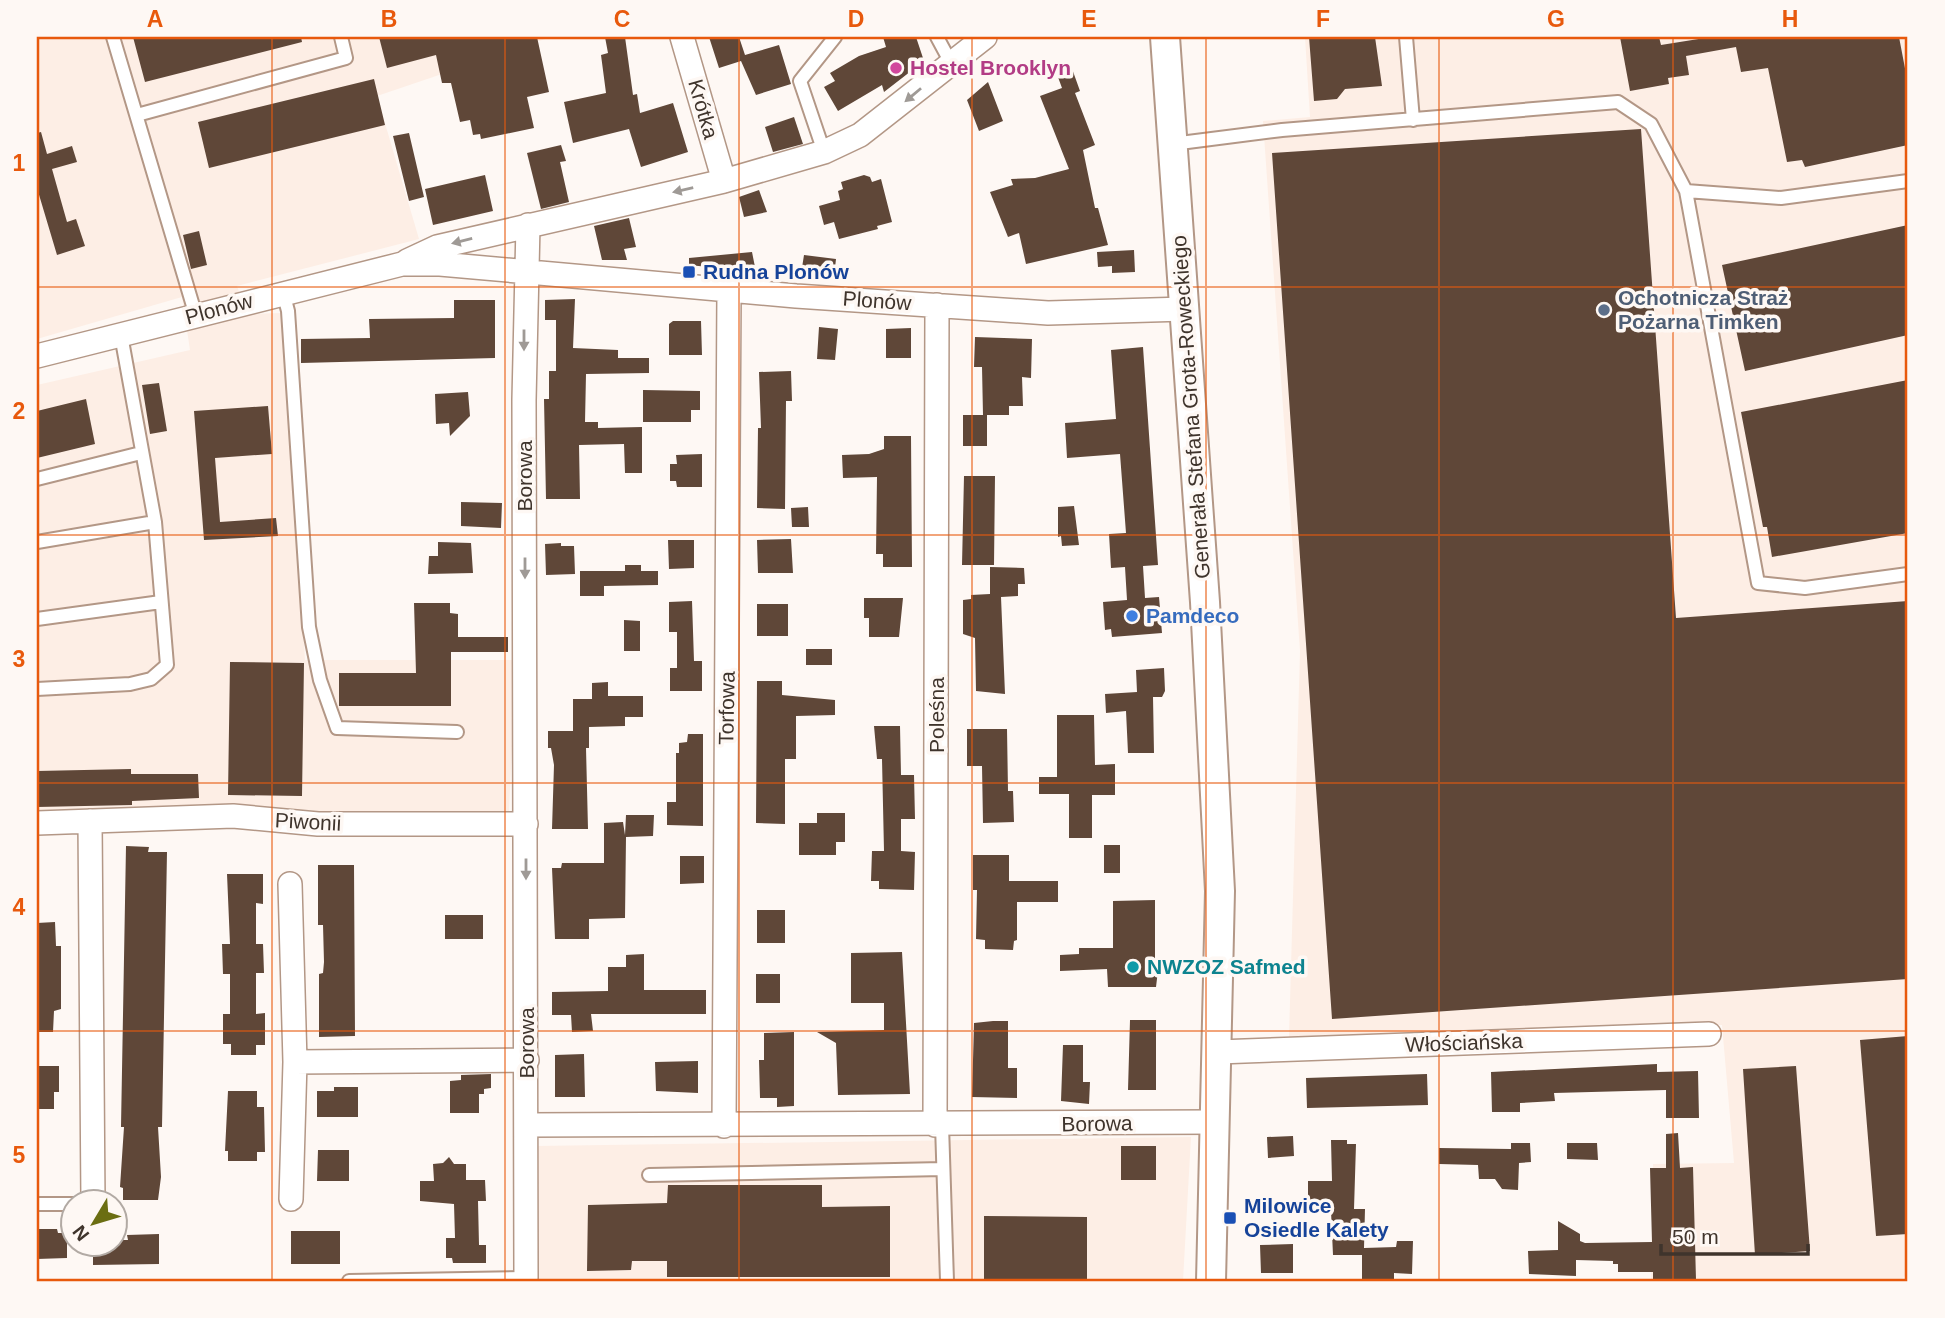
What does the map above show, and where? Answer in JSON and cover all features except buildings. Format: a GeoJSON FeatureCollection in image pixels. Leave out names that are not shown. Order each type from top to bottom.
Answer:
{"type":"FeatureCollection","features":[{"type":"Feature","properties":{"kind":"street","name":"Krótka"},"geometry":{"type":"LineString","coordinates":[[682,37],[723,181]]}},
{"type":"Feature","properties":{"kind":"street","name":"Plonów"},"geometry":{"type":"LineString","coordinates":[[37,356],[402,264],[437,247],[723,181],[824,152],[860,135],[985,37]]}},
{"type":"Feature","properties":{"kind":"street","name":"Generała Stefana Grota-Roweckiego"},"geometry":{"type":"LineString","coordinates":[[1165,37],[1185,309],[1220,891],[1211,1281]]}},
{"type":"Feature","properties":{"kind":"street","name":"Borowa"},"geometry":{"type":"LineString","coordinates":[[528,225],[528,1125],[1216,1122]]}},
{"type":"Feature","properties":{"kind":"street","name":"Plonów"},"geometry":{"type":"LineString","coordinates":[[402,264],[440,264],[729,290],[1048,313],[1185,309]]}},
{"type":"Feature","properties":{"kind":"street","name":"Torfowa"},"geometry":{"type":"LineString","coordinates":[[724,1126],[729,290]]}},
{"type":"Feature","properties":{"kind":"street","name":"Poleśna"},"geometry":{"type":"LineString","coordinates":[[937,305],[938,1125]]}},
{"type":"Feature","properties":{"kind":"street","name":"Piwonii"},"geometry":{"type":"LineString","coordinates":[[37,823],[233,816],[318,824],[526,824]]}},
{"type":"Feature","properties":{"kind":"street"},"geometry":{"type":"LineString","coordinates":[[90,821],[92,1188]]}},
{"type":"Feature","properties":{"kind":"street"},"geometry":{"type":"LineString","coordinates":[[290,884],[295,1062],[291,1199]]}},
{"type":"Feature","properties":{"kind":"street","name":"Włościańska"},"geometry":{"type":"LineString","coordinates":[[1218,1052],[1709,1034]]}},
{"type":"Feature","properties":{"kind":"street"},"geometry":{"type":"LineString","coordinates":[[295,1062],[527,1059]]}},
{"type":"Feature","properties":{"kind":"street"},"geometry":{"type":"LineString","coordinates":[[526,1280],[528,1125]]}},
{"type":"Feature","properties":{"kind":"lane"},"geometry":{"type":"LineString","coordinates":[[113,37],[196,316]]}},
{"type":"Feature","properties":{"kind":"lane"},"geometry":{"type":"LineString","coordinates":[[137,115],[346,58],[341,37]]}},
{"type":"Feature","properties":{"kind":"lane"},"geometry":{"type":"LineString","coordinates":[[824,152],[800,80],[835,37]]}},
{"type":"Feature","properties":{"kind":"lane"},"geometry":{"type":"LineString","coordinates":[[937,37],[951,63]]}},
{"type":"Feature","properties":{"kind":"lane"},"geometry":{"type":"LineString","coordinates":[[1406,37],[1413,120]]}},
{"type":"Feature","properties":{"kind":"lane"},"geometry":{"type":"LineString","coordinates":[[1172,144],[1282,130],[1618,102],[1651,124],[1686,191],[1758,583],[1805,587],[1908,574]]}},
{"type":"Feature","properties":{"kind":"lane"},"geometry":{"type":"LineString","coordinates":[[1686,191],[1781,198],[1908,181]]}},
{"type":"Feature","properties":{"kind":"lane"},"geometry":{"type":"LineString","coordinates":[[283,292],[288,311],[309,626],[320,680],[337,728],[457,732]]}},
{"type":"Feature","properties":{"kind":"lane"},"geometry":{"type":"LineString","coordinates":[[37,688],[130,684],[151,679],[167,665],[155,522],[121,335]]}},
{"type":"Feature","properties":{"kind":"lane"},"geometry":{"type":"LineString","coordinates":[[37,479],[141,453]]}},
{"type":"Feature","properties":{"kind":"lane"},"geometry":{"type":"LineString","coordinates":[[37,542],[155,522]]}},
{"type":"Feature","properties":{"kind":"lane"},"geometry":{"type":"LineString","coordinates":[[37,619],[161,602]]}},
{"type":"Feature","properties":{"kind":"lane"},"geometry":{"type":"LineString","coordinates":[[938,1125],[943,1169],[947,1281]]}},
{"type":"Feature","properties":{"kind":"lane"},"geometry":{"type":"LineString","coordinates":[[649,1175],[943,1169]]}},
{"type":"Feature","properties":{"kind":"lane"},"geometry":{"type":"LineString","coordinates":[[37,1204],[60,1204]]}},
{"type":"Feature","properties":{"kind":"lane"},"geometry":{"type":"LineString","coordinates":[[349,1281],[526,1280]]}},
{"type":"Feature","properties":{"kind":"shaded area"},"geometry":{"type":"Polygon","coordinates":[[[37,37],[551,37],[377,96],[419,239],[237,286],[247,314],[284,313],[305,660],[516,660],[509,811],[37,816],[37,385],[190,350],[182,297],[37,339],[37,37]]]}},
{"type":"Feature","properties":{"kind":"shaded area"},"geometry":{"type":"Polygon","coordinates":[[[1305,37],[1908,37],[1908,1273],[1900,1281],[1651,1281],[1653,1164],[1734,1163],[1722,1025],[1289,1037],[1300,651],[1263,121],[1310,117],[1305,37]]]}},
{"type":"Feature","properties":{"kind":"shaded area"},"geometry":{"type":"Polygon","coordinates":[[[1191,1137],[1183,1281],[536,1281],[535,1146],[1191,1137]]]}},
{"type":"Feature","properties":{"kind":"place","name":"Hostel Brooklyn"},"geometry":{"type":"Point","coordinates":[896,68]}},
{"type":"Feature","properties":{"kind":"place","name":"Rudna Plonów"},"geometry":{"type":"Point","coordinates":[689,272]}},
{"type":"Feature","properties":{"kind":"place","name":"Ochotnicza Straż Pożarna Timken"},"geometry":{"type":"Point","coordinates":[1604,310]}},
{"type":"Feature","properties":{"kind":"place","name":"Pamdeco"},"geometry":{"type":"Point","coordinates":[1132,616]}},
{"type":"Feature","properties":{"kind":"place","name":"NWZOZ Safmed"},"geometry":{"type":"Point","coordinates":[1133,967]}},
{"type":"Feature","properties":{"kind":"place","name":"Milowice Osiedle Kalety"},"geometry":{"type":"Point","coordinates":[1230,1218]}}]}
